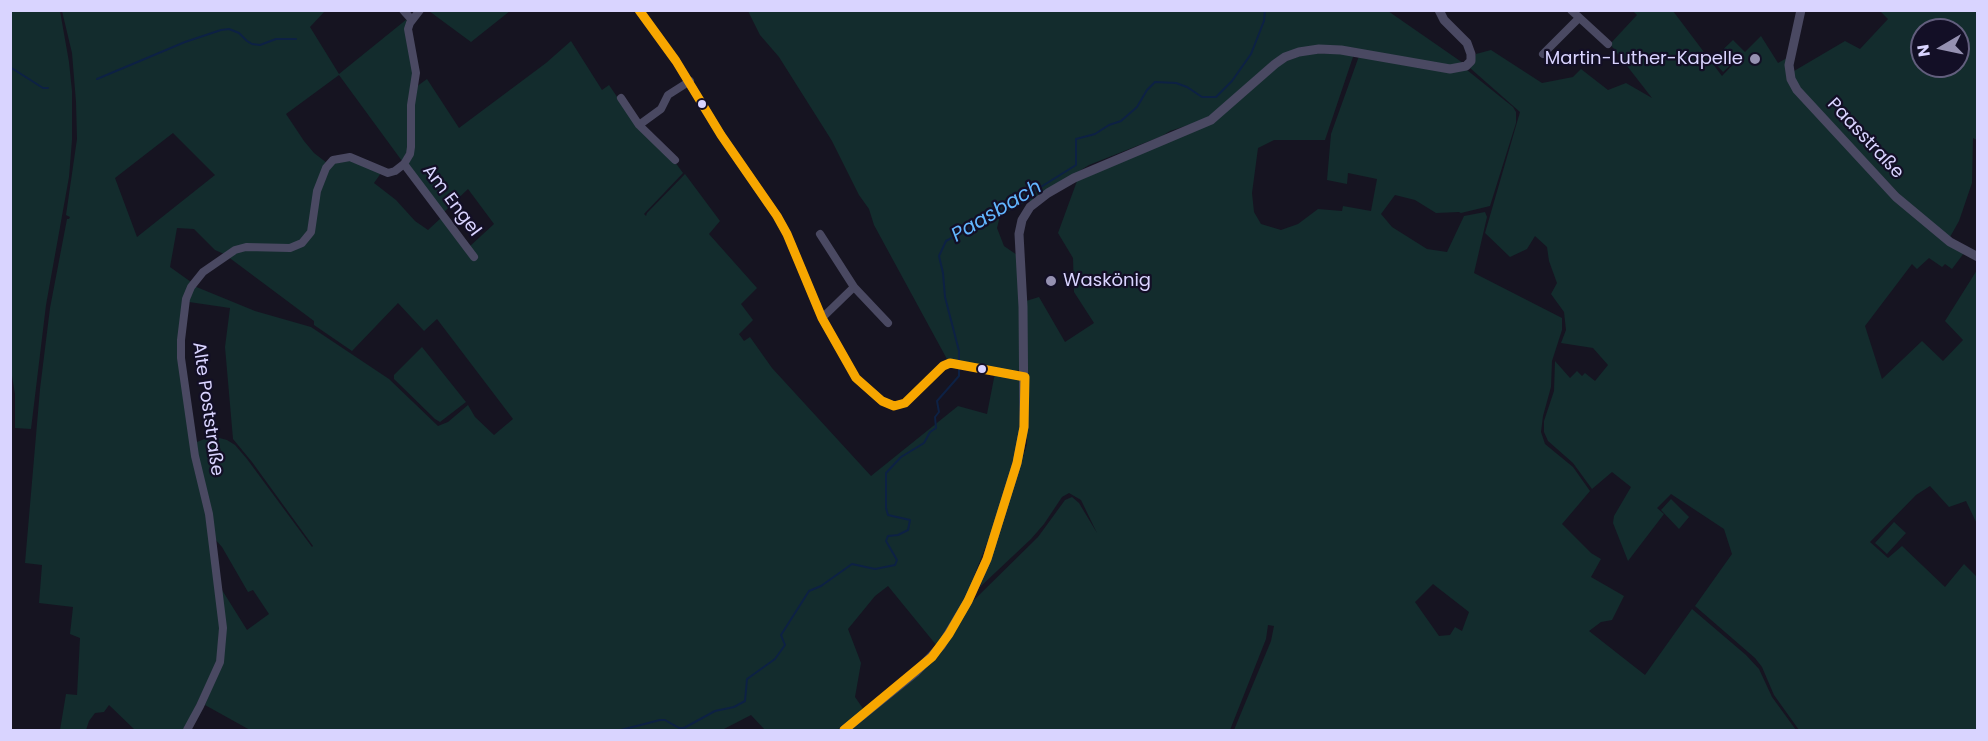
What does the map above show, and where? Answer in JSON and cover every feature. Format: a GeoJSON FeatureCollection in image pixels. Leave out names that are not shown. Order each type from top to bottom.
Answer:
{"type":"FeatureCollection","features":[{"type":"Feature","properties":{"kind":"street"},"geometry":{"type":"LineString","coordinates":[[403,10],[412,20]]}},
{"type":"Feature","properties":{"kind":"street"},"geometry":{"type":"LineString","coordinates":[[404,164],[411,147],[411,105],[416,74],[407,33],[408,26],[420,10]]}},
{"type":"Feature","properties":{"kind":"street"},"geometry":{"type":"LineString","coordinates":[[639,10],[690,81],[721,135],[783,225],[822,318],[856,378],[889,405],[898,405],[905,403],[943,366],[959,364],[1025,377]]}},
{"type":"Feature","properties":{"kind":"street"},"geometry":{"type":"LineString","coordinates":[[844,730],[932,657],[949,634],[968,601],[987,559],[1017,463],[1024,427],[1025,377],[1019,234],[1024,216],[1037,199],[1096,168],[1211,120],[1275,64],[1299,52],[1319,49],[1341,50],[1442,68],[1466,66],[1471,61],[1467,43],[1444,20],[1438,10]]}},
{"type":"Feature","properties":{"kind":"street"},"geometry":{"type":"LineString","coordinates":[[1571,10],[1608,44]]}},
{"type":"Feature","properties":{"kind":"street","name":"Paasstraße"},"geometry":{"type":"LineString","coordinates":[[1801,10],[1789,64],[1791,80],[1797,90],[1896,197],[1950,242],[1977,257]]}},
{"type":"Feature","properties":{"kind":"street"},"geometry":{"type":"LineString","coordinates":[[1543,54],[1579,18]]}},
{"type":"Feature","properties":{"kind":"street"},"geometry":{"type":"LineString","coordinates":[[639,125],[661,109],[668,95],[690,81]]}},
{"type":"Feature","properties":{"kind":"street"},"geometry":{"type":"LineString","coordinates":[[621,98],[639,125],[675,160]]}},
{"type":"Feature","properties":{"kind":"street","name":"Alte Poststraße"},"geometry":{"type":"LineString","coordinates":[[187,730],[220,662],[223,628],[209,514],[195,456],[180,350],[184,309],[190,290],[203,272],[235,250],[246,247],[285,249],[294,248],[302,243],[311,232],[317,191],[326,168],[333,160],[350,157],[388,173],[404,164]]}},
{"type":"Feature","properties":{"kind":"street","name":"Am Engel"},"geometry":{"type":"LineString","coordinates":[[404,164],[474,257]]}},
{"type":"Feature","properties":{"kind":"street"},"geometry":{"type":"LineString","coordinates":[[820,234],[854,287],[888,323]]}},
{"type":"Feature","properties":{"kind":"street"},"geometry":{"type":"LineString","coordinates":[[822,318],[854,287]]}},
{"type":"Feature","properties":{"kind":"green space"},"geometry":{"type":"Polygon","coordinates":[[[10,11],[60,11],[72,91],[69,177],[46,305],[31,429],[15,428],[15,394],[11,370],[10,11]]]}},
{"type":"Feature","properties":{"kind":"green space"},"geometry":{"type":"Polygon","coordinates":[[[62,11],[325,11],[310,27],[339,74],[407,19],[405,30],[413,71],[407,152],[402,161],[339,75],[286,114],[314,153],[327,163],[306,237],[294,245],[243,245],[224,254],[215,250],[194,229],[177,228],[170,267],[191,282],[179,338],[205,499],[220,617],[217,662],[184,730],[135,730],[109,705],[104,712],[95,713],[86,730],[60,730],[66,694],[77,695],[80,638],[70,634],[73,607],[39,603],[42,565],[25,563],[40,389],[50,308],[67,219],[70,217],[66,215],[77,139],[72,53],[62,11]],[[173,133],[115,178],[137,237],[215,175],[173,133]]]}},
{"type":"Feature","properties":{"kind":"green space"},"geometry":{"type":"Polygon","coordinates":[[[429,11],[510,11],[471,42],[429,11]]]}},
{"type":"Feature","properties":{"kind":"green space"},"geometry":{"type":"Polygon","coordinates":[[[748,11],[1388,11],[1463,63],[1448,66],[1379,53],[1285,53],[1273,60],[1217,111],[1201,121],[1170,131],[1089,165],[1030,202],[1028,198],[1025,198],[1026,202],[1000,216],[997,228],[1004,246],[1017,255],[1021,307],[1019,370],[1014,373],[948,361],[874,225],[869,209],[859,195],[832,141],[779,57],[760,35],[748,11]]]}},
{"type":"Feature","properties":{"kind":"green space"},"geometry":{"type":"Polygon","coordinates":[[[1633,11],[1673,11],[1722,76],[1744,53],[1723,72],[1712,60],[1733,40],[1745,52],[1761,36],[1778,63],[1787,58],[1787,78],[1881,187],[1964,253],[1952,269],[1945,264],[1942,267],[1929,258],[1917,269],[1912,264],[1865,326],[1882,379],[1922,341],[1943,361],[1963,340],[1945,321],[1977,270],[1977,524],[1966,501],[1949,507],[1930,486],[1916,495],[1870,542],[1888,558],[1902,546],[1945,587],[1964,564],[1977,577],[1977,730],[1799,730],[1774,695],[1762,667],[1755,658],[1695,606],[1732,554],[1724,529],[1671,494],[1657,508],[1664,514],[1628,561],[1613,523],[1614,516],[1631,487],[1612,472],[1592,489],[1573,463],[1548,441],[1544,432],[1544,421],[1554,391],[1555,361],[1570,378],[1577,371],[1582,376],[1585,373],[1595,381],[1608,365],[1593,348],[1561,343],[1566,330],[1564,312],[1551,294],[1557,283],[1549,261],[1547,247],[1535,236],[1527,249],[1510,257],[1485,233],[1520,112],[1470,68],[1476,54],[1491,50],[1542,83],[1573,77],[1581,69],[1608,90],[1626,83],[1652,98],[1610,44],[1637,15],[1633,11]]]}},
{"type":"Feature","properties":{"kind":"green space"},"geometry":{"type":"Polygon","coordinates":[[[1880,11],[1977,11],[1977,140],[1973,138],[1972,183],[1959,221],[1950,237],[1904,199],[1803,92],[1793,78],[1794,71],[1845,41],[1860,49],[1888,19],[1880,11]]]}},
{"type":"Feature","properties":{"kind":"green space"},"geometry":{"type":"Polygon","coordinates":[[[571,41],[602,90],[609,85],[637,126],[675,162],[683,173],[644,214],[646,216],[685,174],[720,221],[709,234],[757,288],[741,304],[753,320],[739,334],[744,341],[750,337],[772,368],[871,476],[958,406],[987,414],[995,373],[1022,378],[1019,442],[992,530],[962,607],[937,646],[888,586],[875,596],[848,629],[861,663],[855,697],[864,710],[837,730],[765,730],[751,715],[722,730],[250,730],[205,705],[222,663],[222,590],[247,630],[269,614],[253,590],[248,592],[222,547],[213,537],[196,447],[197,442],[212,436],[235,445],[313,546],[233,439],[225,347],[230,308],[189,302],[194,286],[255,311],[311,327],[389,379],[438,426],[448,422],[468,405],[475,417],[494,435],[513,419],[437,319],[424,331],[398,303],[352,351],[314,325],[314,321],[227,256],[235,252],[305,244],[327,168],[344,158],[381,173],[374,183],[396,200],[415,221],[428,230],[442,217],[469,247],[494,224],[468,189],[443,213],[407,167],[416,87],[427,79],[459,128],[546,63],[571,41]]]}},
{"type":"Feature","properties":{"kind":"green space"},"geometry":{"type":"Polygon","coordinates":[[[1308,53],[1354,54],[1325,140],[1274,140],[1258,148],[1252,193],[1254,212],[1261,224],[1281,230],[1298,224],[1318,209],[1342,211],[1343,206],[1371,211],[1377,179],[1348,173],[1347,184],[1327,180],[1331,134],[1359,56],[1467,70],[1513,107],[1516,112],[1516,123],[1490,206],[1461,213],[1436,213],[1415,200],[1395,195],[1381,214],[1392,227],[1427,249],[1447,252],[1464,216],[1485,212],[1487,217],[1474,273],[1562,318],[1562,330],[1552,361],[1551,387],[1541,432],[1545,444],[1573,467],[1590,491],[1562,524],[1591,553],[1601,559],[1591,577],[1624,596],[1612,620],[1601,622],[1589,631],[1645,675],[1692,609],[1759,669],[1772,697],[1796,730],[1234,730],[1271,641],[1274,626],[1268,625],[1266,639],[1230,730],[848,730],[913,677],[973,601],[1038,537],[1065,500],[1072,497],[1079,503],[1097,533],[1081,500],[1069,493],[1062,497],[1031,539],[980,587],[1000,533],[1027,444],[1026,301],[1039,297],[1065,342],[1094,323],[1074,292],[1073,258],[1058,233],[1077,181],[1206,126],[1279,64],[1308,53]],[[1433,584],[1415,602],[1439,636],[1450,635],[1455,627],[1462,631],[1469,612],[1433,584]]]}},
{"type":"Feature","properties":{"kind":"green space"},"geometry":{"type":"Polygon","coordinates":[[[422,347],[466,402],[440,422],[394,379],[394,375],[422,347]]]}},
{"type":"Feature","properties":{"kind":"green space"},"geometry":{"type":"Polygon","coordinates":[[[1671,499],[1689,517],[1679,529],[1661,510],[1671,499]]]}},
{"type":"Feature","properties":{"kind":"green space"},"geometry":{"type":"Polygon","coordinates":[[[1894,522],[1906,533],[1887,554],[1875,543],[1894,522]]]}},
{"type":"Feature","properties":{"kind":"waterway","name":"Paasbach"},"geometry":{"type":"LineString","coordinates":[[621,730],[660,720],[684,728],[715,711],[734,707],[745,701],[747,679],[775,659],[785,645],[781,635],[809,591],[821,586],[852,564],[875,569],[895,565],[897,560],[886,541],[888,536],[898,535],[908,530],[910,520],[888,515],[886,473],[901,457],[924,443],[930,432],[936,428],[935,417],[939,412],[937,401],[959,376],[959,351],[945,297],[939,256],[946,241],[1012,205],[1076,165],[1076,139],[1095,134],[1121,121],[1137,107],[1147,90],[1155,82],[1176,83],[1202,97],[1216,97],[1232,81],[1251,54],[1264,21],[1265,10]]}},
{"type":"Feature","properties":{"kind":"waterway"},"geometry":{"type":"LineString","coordinates":[[97,79],[185,42],[221,30],[229,29],[239,33],[252,44],[260,45],[276,39],[296,39]]}},
{"type":"Feature","properties":{"kind":"waterway"},"geometry":{"type":"LineString","coordinates":[[10,67],[43,88],[48,88]]}},
{"type":"Feature","properties":{"kind":"transit line"},"geometry":{"type":"LineString","coordinates":[[639,10],[676,61],[721,135],[777,216],[787,234],[822,318],[856,378],[882,401],[894,406],[905,403],[943,366],[950,363],[1025,377]]}},
{"type":"Feature","properties":{"kind":"transit line"},"geometry":{"type":"LineString","coordinates":[[844,730],[932,657],[949,634],[968,601],[987,559],[1017,463],[1024,427],[1025,377]]}},
{"type":"Feature","properties":{"kind":"place","name":"Martin-Luther-Kapelle"},"geometry":{"type":"Point","coordinates":[1755,59]}},
{"type":"Feature","properties":{"kind":"place","name":"Waskönig"},"geometry":{"type":"Point","coordinates":[1051,281]}}]}
